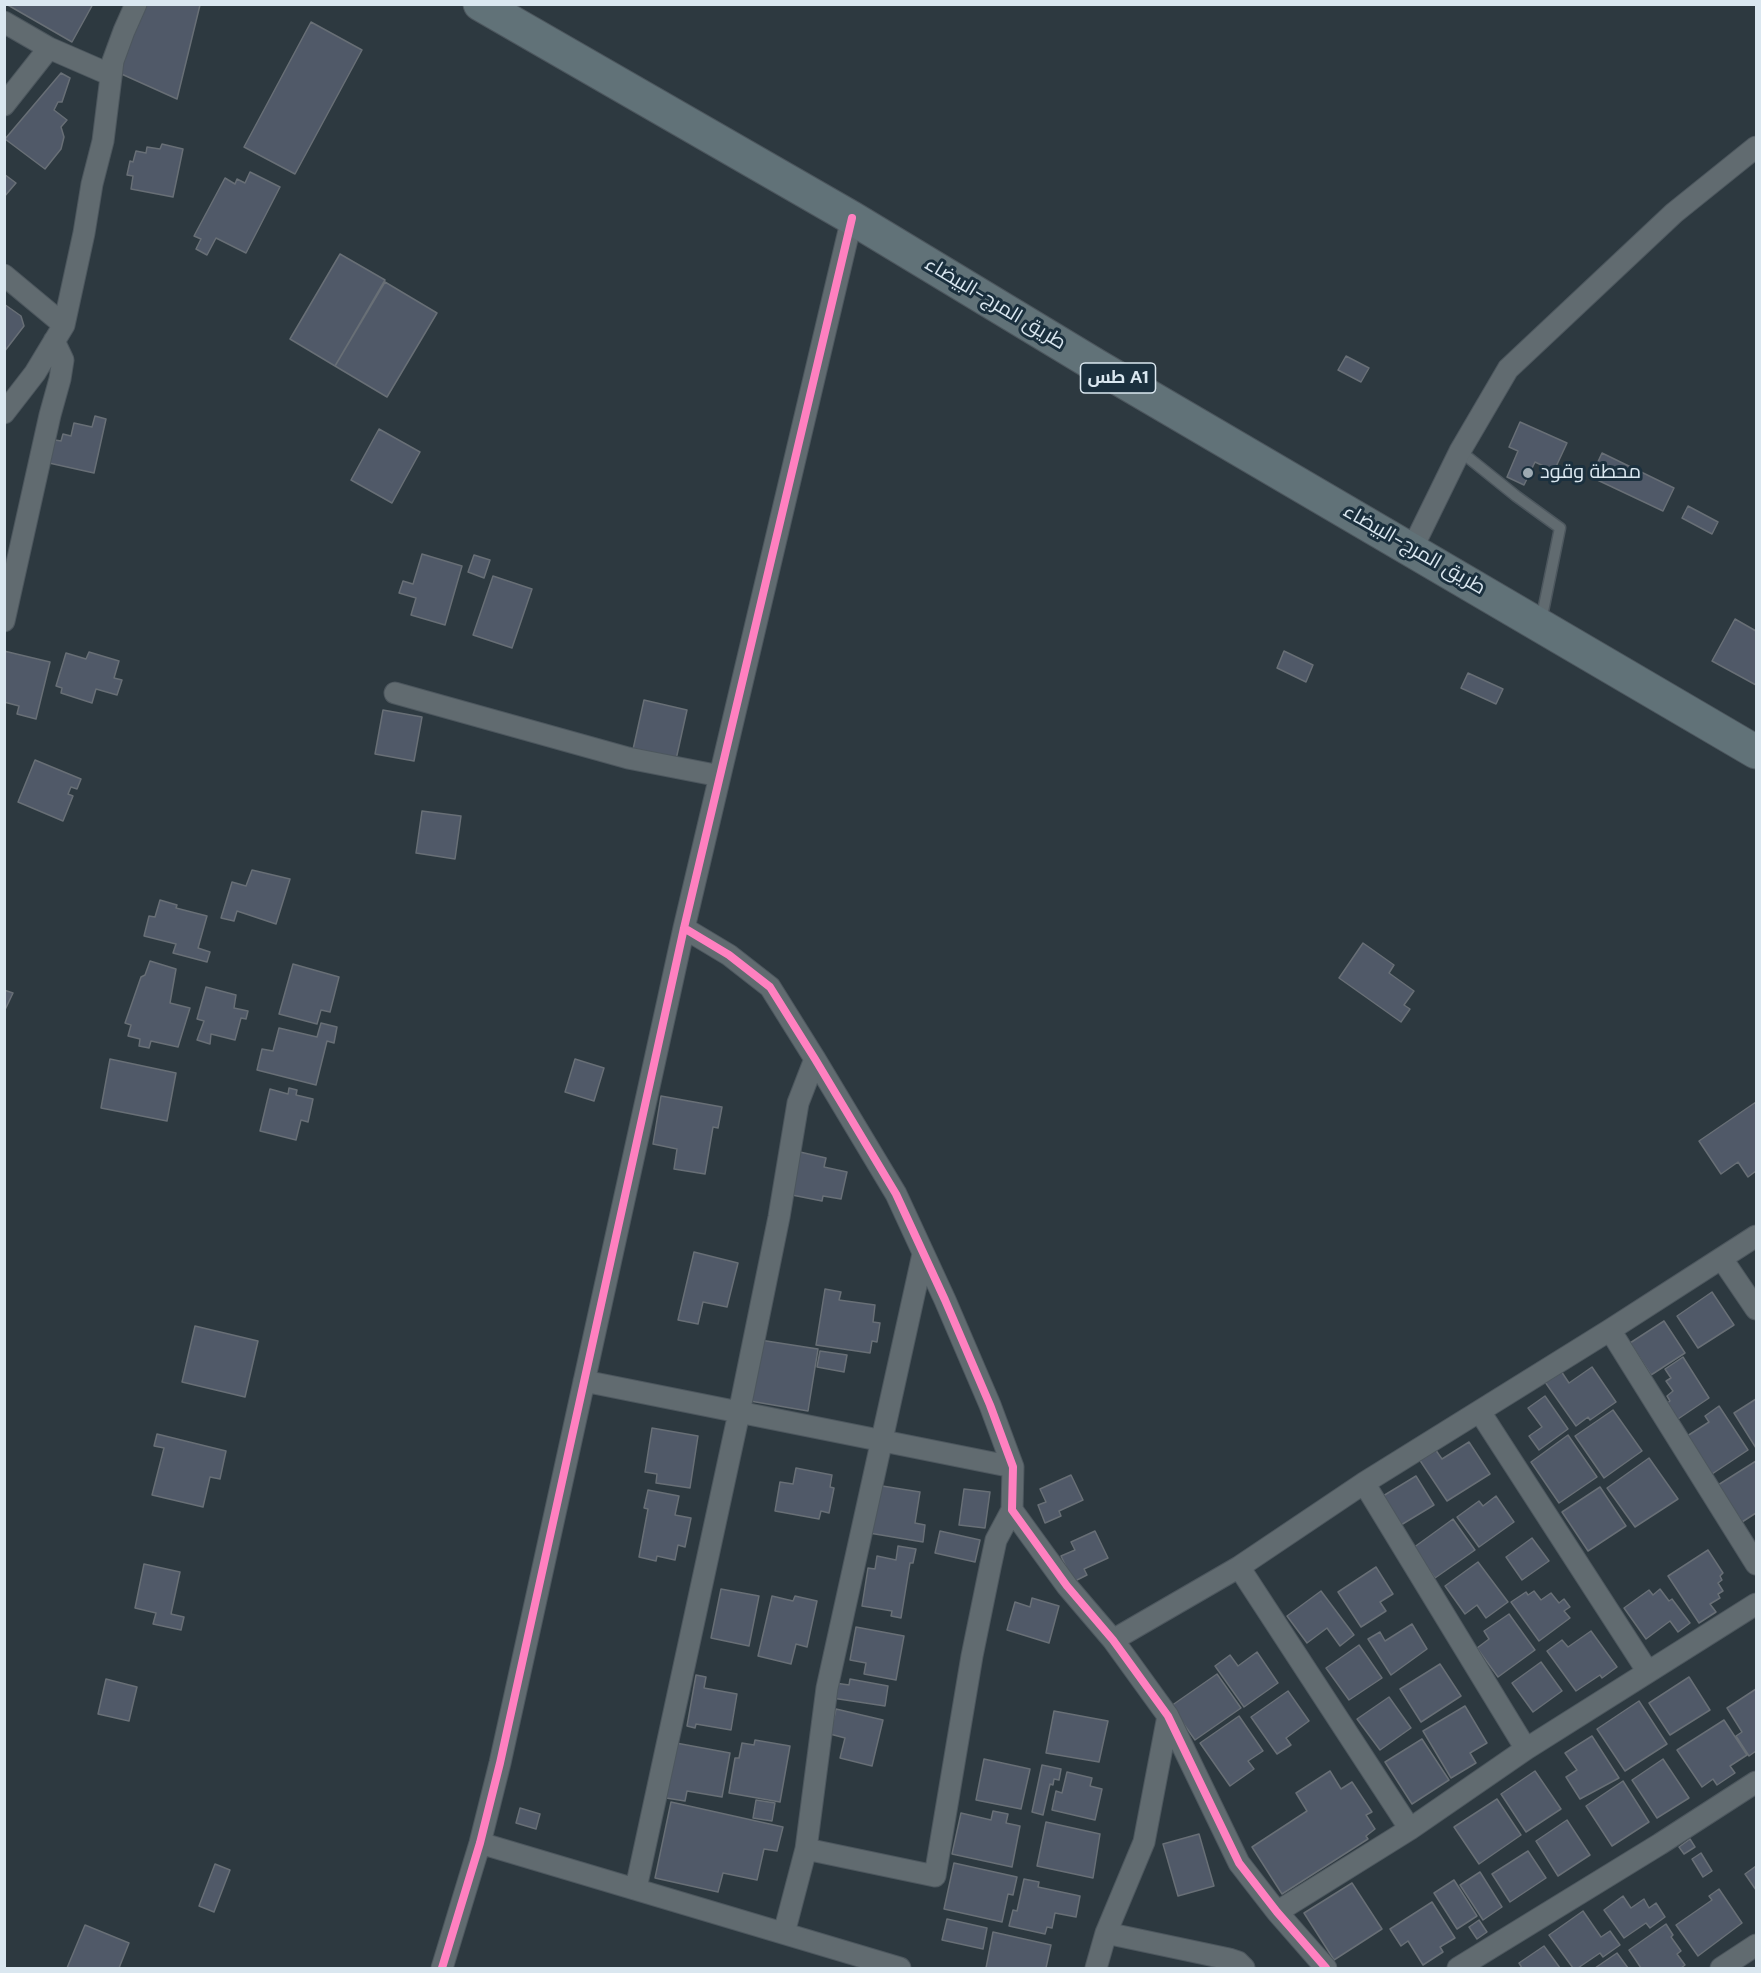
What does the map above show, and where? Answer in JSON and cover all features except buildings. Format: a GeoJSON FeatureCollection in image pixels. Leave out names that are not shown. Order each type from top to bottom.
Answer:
{"type":"FeatureCollection","features":[{"type":"Feature","properties":{"kind":"highway","name":"طريق المرج-البيضاء"},"geometry":{"type":"LineString","coordinates":[[480,4],[852,218],[1097,366],[1756,752]]}},
{"type":"Feature","properties":{"kind":"street"},"geometry":{"type":"LineString","coordinates":[[4,413],[22,393],[59,333],[84,233],[92,184],[100,158],[111,75],[117,51],[136,4]]}},
{"type":"Feature","properties":{"kind":"street"},"geometry":{"type":"LineString","coordinates":[[4,22],[49,48],[111,75]]}},
{"type":"Feature","properties":{"kind":"street"},"geometry":{"type":"LineString","coordinates":[[4,105],[49,48]]}},
{"type":"Feature","properties":{"kind":"street"},"geometry":{"type":"LineString","coordinates":[[1412,549],[1460,451],[1508,369],[1674,213],[1756,147]]}},
{"type":"Feature","properties":{"kind":"street"},"geometry":{"type":"LineString","coordinates":[[442,1968],[480,1842],[500,1763],[684,928],[852,218]]}},
{"type":"Feature","properties":{"kind":"street"},"geometry":{"type":"LineString","coordinates":[[4,275],[59,333],[63,360],[4,621]]}},
{"type":"Feature","properties":{"kind":"street"},"geometry":{"type":"LineString","coordinates":[[395,693],[628,758],[720,776]]}},
{"type":"Feature","properties":{"kind":"street"},"geometry":{"type":"LineString","coordinates":[[684,928],[729,955],[770,987],[815,1059],[896,1194],[990,1406],[1013,1467],[1012,1510],[996,1540],[990,1568],[972,1656],[935,1876],[806,1849]]}},
{"type":"Feature","properties":{"kind":"street"},"geometry":{"type":"LineString","coordinates":[[636,1888],[739,1413],[779,1217],[798,1103],[815,1059]]}},
{"type":"Feature","properties":{"kind":"street"},"geometry":{"type":"LineString","coordinates":[[1113,1640],[1239,1567],[1364,1483],[1756,1236]]}},
{"type":"Feature","properties":{"kind":"street"},"geometry":{"type":"LineString","coordinates":[[784,1933],[806,1849],[827,1688],[923,1254]]}},
{"type":"Feature","properties":{"kind":"street"},"geometry":{"type":"LineString","coordinates":[[1722,1259],[1756,1309]]}},
{"type":"Feature","properties":{"kind":"street"},"geometry":{"type":"LineString","coordinates":[[1610,1330],[1756,1564]]}},
{"type":"Feature","properties":{"kind":"street"},"geometry":{"type":"LineString","coordinates":[[584,1381],[1013,1467]]}},
{"type":"Feature","properties":{"kind":"street"},"geometry":{"type":"LineString","coordinates":[[1480,1412],[1648,1672]]}},
{"type":"Feature","properties":{"kind":"street"},"geometry":{"type":"LineString","coordinates":[[1364,1483],[1526,1749]]}},
{"type":"Feature","properties":{"kind":"street"},"geometry":{"type":"LineString","coordinates":[[1012,1510],[1067,1586],[1113,1640],[1168,1716],[1239,1863],[1277,1912],[1326,1968]]}},
{"type":"Feature","properties":{"kind":"street"},"geometry":{"type":"LineString","coordinates":[[1239,1567],[1410,1829]]}},
{"type":"Feature","properties":{"kind":"street"},"geometry":{"type":"LineString","coordinates":[[1277,1912],[1410,1829],[1526,1749],[1756,1604]]}},
{"type":"Feature","properties":{"kind":"street"},"geometry":{"type":"LineString","coordinates":[[1096,1968],[1106,1933],[1144,1842],[1168,1716]]}},
{"type":"Feature","properties":{"kind":"street"},"geometry":{"type":"LineString","coordinates":[[1458,1968],[1756,1782]]}},
{"type":"Feature","properties":{"kind":"street"},"geometry":{"type":"LineString","coordinates":[[480,1842],[900,1968]]}},
{"type":"Feature","properties":{"kind":"street"},"geometry":{"type":"LineString","coordinates":[[1106,1933],[1229,1959],[1238,1962],[1244,1968]]}},
{"type":"Feature","properties":{"kind":"street"},"geometry":{"type":"LineString","coordinates":[[1721,1968],[1756,1945]]}},
{"type":"Feature","properties":{"kind":"lane"},"geometry":{"type":"LineString","coordinates":[[1460,451],[1560,528],[1540,624]]}},
{"type":"Feature","properties":{"kind":"cycle path"},"geometry":{"type":"LineString","coordinates":[[442,1968],[480,1843],[500,1763],[684,928],[852,218]]}},
{"type":"Feature","properties":{"kind":"cycle path"},"geometry":{"type":"LineString","coordinates":[[684,928],[729,955],[770,987],[815,1059],[896,1194],[945,1300],[990,1405],[1013,1467],[1012,1510],[1067,1586],[1113,1640],[1168,1716],[1239,1863],[1277,1912],[1326,1968]]}},
{"type":"Feature","properties":{"kind":"place","name":"محطة وقود"},"geometry":{"type":"Point","coordinates":[1528,473]}}]}
